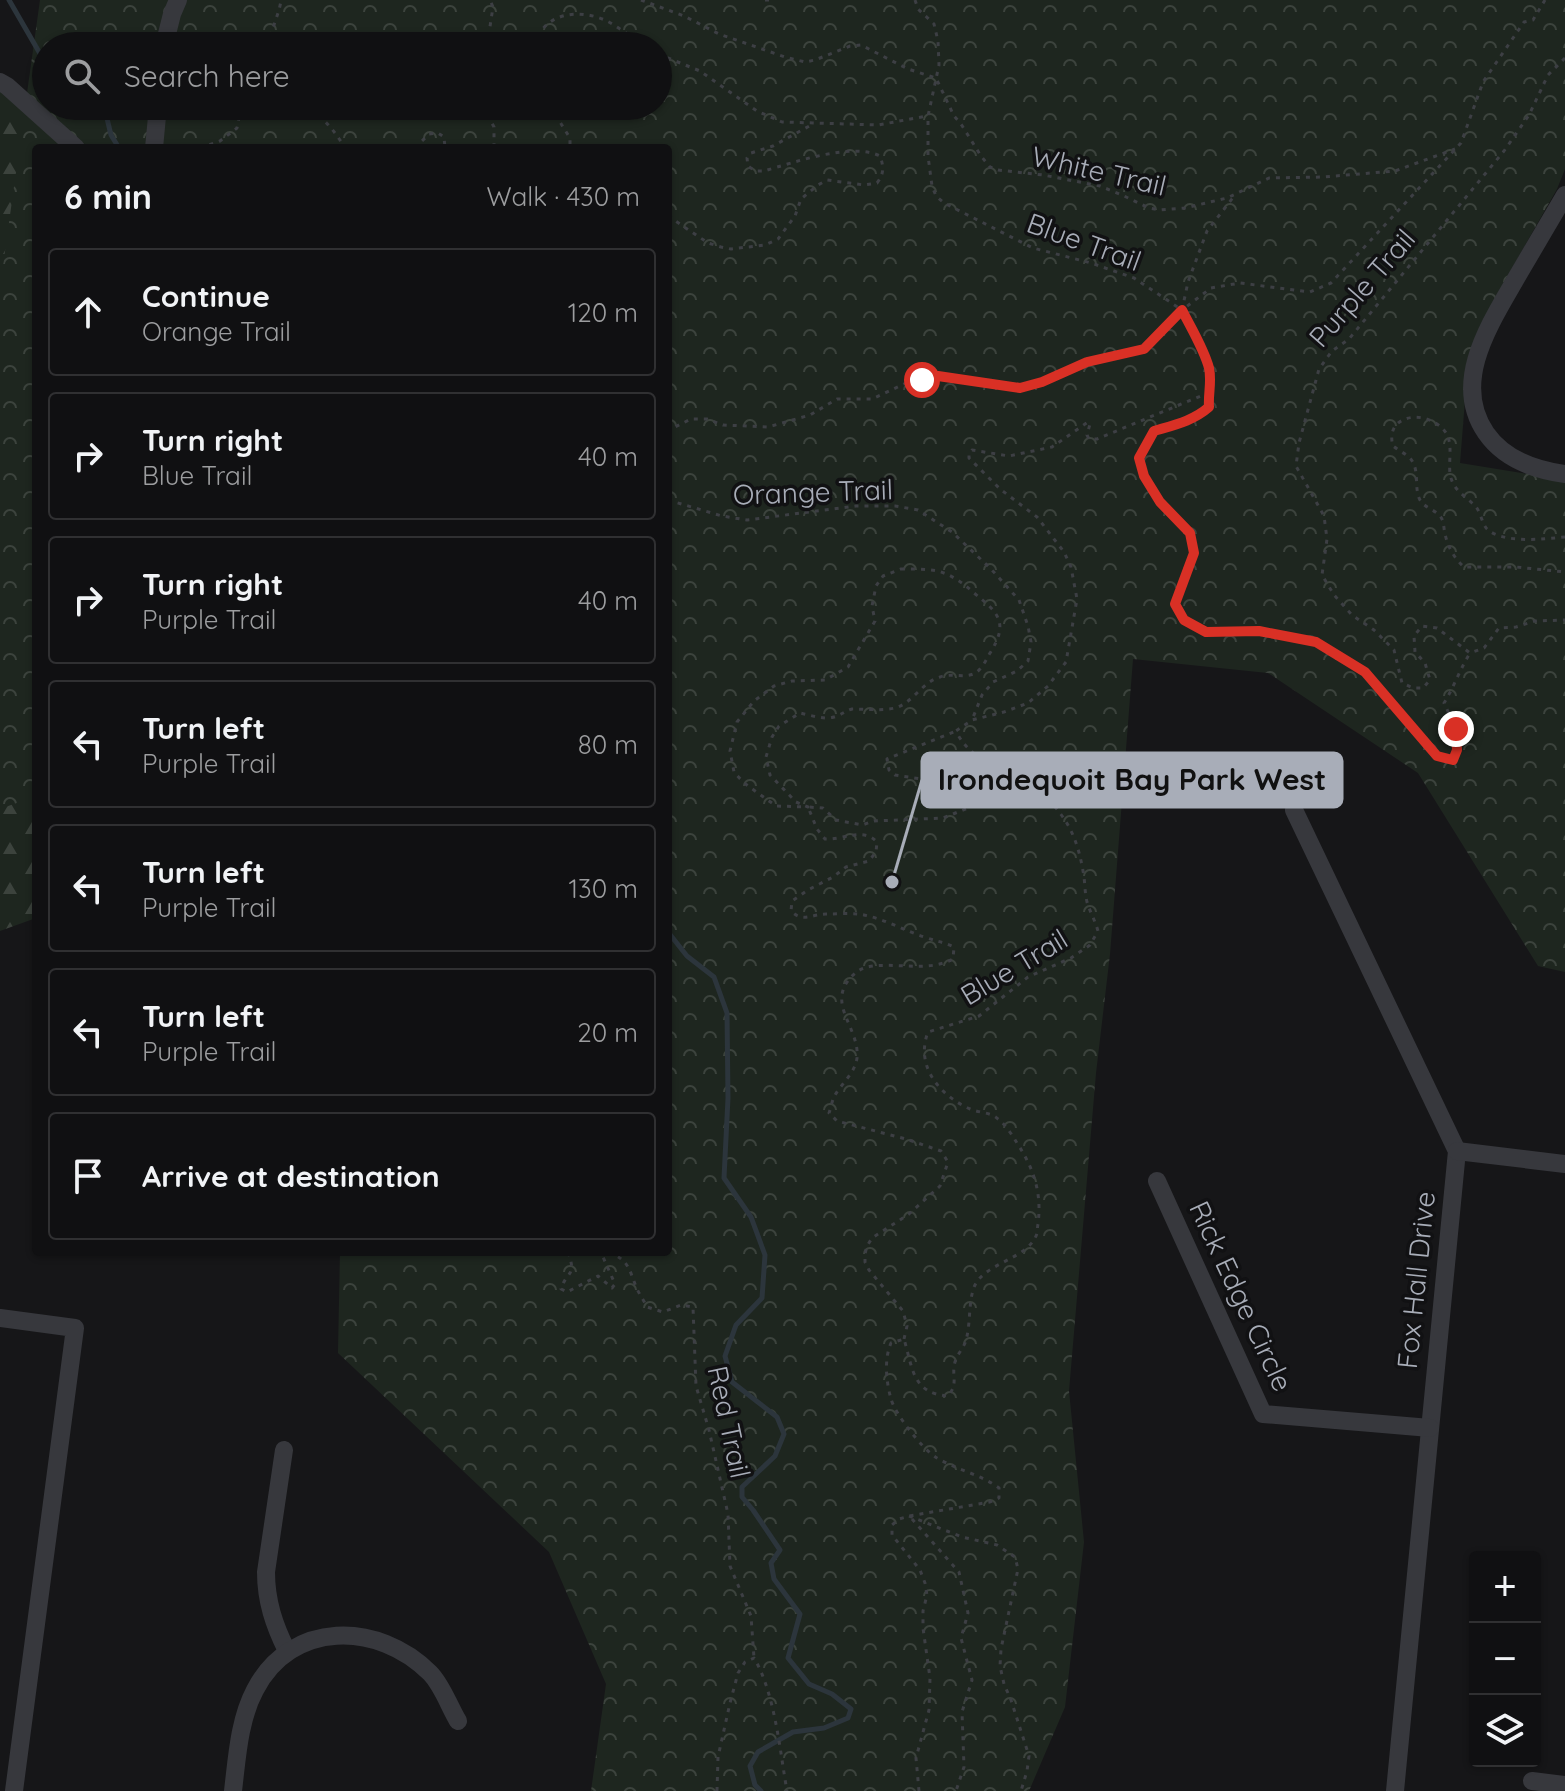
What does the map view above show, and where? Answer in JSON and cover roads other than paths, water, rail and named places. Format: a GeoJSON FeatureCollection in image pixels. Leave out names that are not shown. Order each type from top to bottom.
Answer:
{"type":"FeatureCollection","features":[{"type":"Feature","properties":{"kind":"street"},"geometry":{"type":"LineString","coordinates":[[167,32],[178,0]]}},
{"type":"Feature","properties":{"kind":"street"},"geometry":{"type":"LineString","coordinates":[[0,82],[32,110]]}},
{"type":"Feature","properties":{"kind":"street"},"geometry":{"type":"LineString","coordinates":[[44,120],[71,144]]}},
{"type":"Feature","properties":{"kind":"street"},"geometry":{"type":"LineString","coordinates":[[154,144],[157,120]]}},
{"type":"Feature","properties":{"kind":"street"},"geometry":{"type":"LineString","coordinates":[[1565,195],[1480,345],[1473,372],[1472,398],[1478,422],[1491,441],[1508,456],[1531,467],[1565,474]]}},
{"type":"Feature","properties":{"kind":"street"},"geometry":{"type":"LineString","coordinates":[[1294,810],[1457,1151],[1565,1164]]}},
{"type":"Feature","properties":{"kind":"street","name":"Fox Hall Drive"},"geometry":{"type":"LineString","coordinates":[[1395,1791],[1457,1151]]}},
{"type":"Feature","properties":{"kind":"street","name":"Rick Edge Circle"},"geometry":{"type":"LineString","coordinates":[[1157,1181],[1263,1414],[1430,1428]]}},
{"type":"Feature","properties":{"kind":"street"},"geometry":{"type":"LineString","coordinates":[[0,1318],[75,1328],[14,1791]]}},
{"type":"Feature","properties":{"kind":"street"},"geometry":{"type":"LineString","coordinates":[[284,1450],[266,1586],[274,1624],[287,1651]]}},
{"type":"Feature","properties":{"kind":"street"},"geometry":{"type":"LineString","coordinates":[[233,1791],[242,1730],[254,1691],[267,1670],[287,1651],[317,1638],[340,1635],[364,1637],[402,1651],[433,1676],[458,1721]]}},
{"type":"Feature","properties":{"kind":"street"},"geometry":{"type":"LineString","coordinates":[[1532,1781],[1565,1785]]}},
{"type":"Feature","properties":{"kind":"waterway"},"geometry":{"type":"LineString","coordinates":[[9,0],[32,40]]}},
{"type":"Feature","properties":{"kind":"waterway"},"geometry":{"type":"LineString","coordinates":[[107,120],[117,144]]}},
{"type":"Feature","properties":{"kind":"waterway"},"geometry":{"type":"LineString","coordinates":[[672,937],[687,956],[714,977],[727,1013],[728,1098],[724,1178],[751,1217],[765,1255],[762,1298],[736,1325],[725,1356],[732,1382],[777,1417],[784,1434],[775,1456],[742,1487],[742,1497],[780,1550],[771,1563],[774,1579],[800,1614],[788,1658],[809,1684],[832,1694],[851,1709],[848,1718],[824,1728],[793,1732],[758,1752],[750,1766],[755,1785],[761,1791]]}},
{"type":"Feature","properties":{"kind":"place","name":"Irondequoit Bay Park West"},"geometry":{"type":"Point","coordinates":[892,882]}}]}
